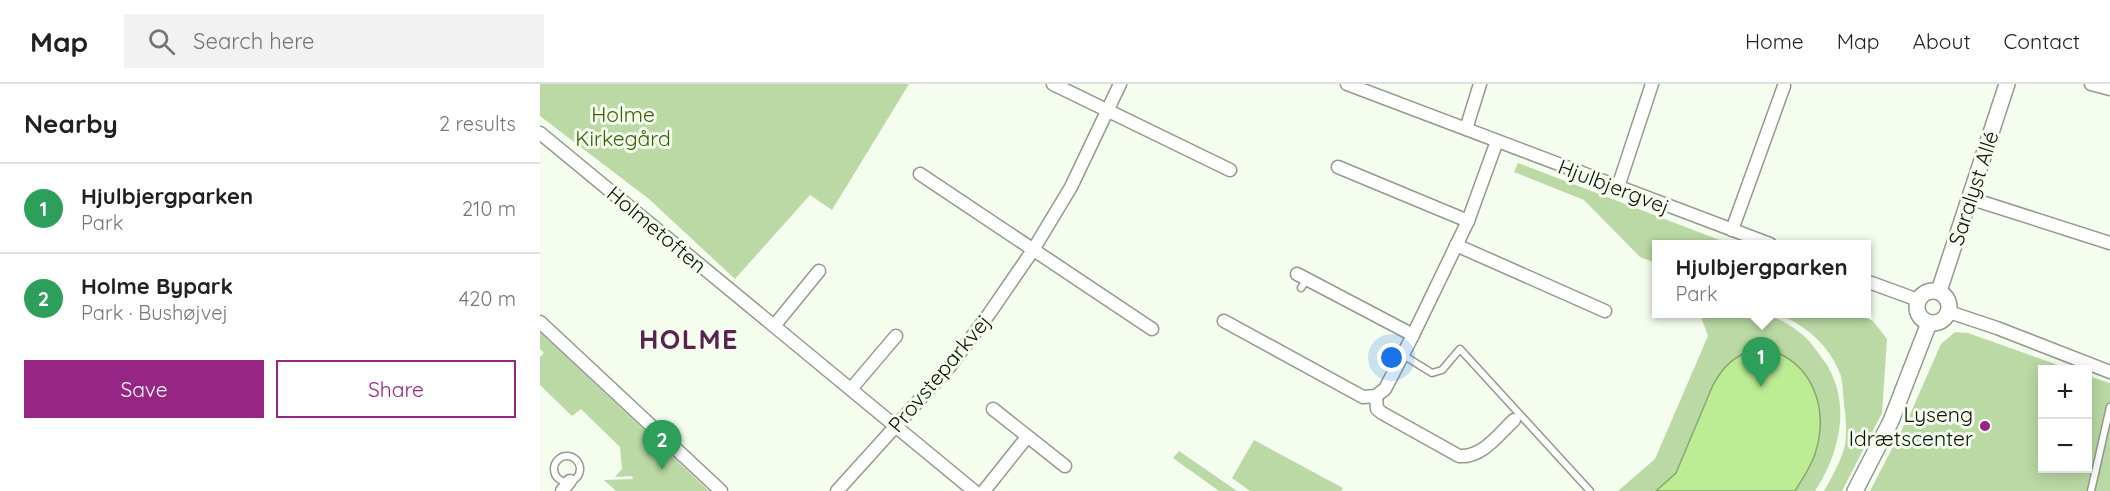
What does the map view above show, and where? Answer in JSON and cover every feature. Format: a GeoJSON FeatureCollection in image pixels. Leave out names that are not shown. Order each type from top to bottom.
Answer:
{"type":"FeatureCollection","features":[{"type":"Feature","properties":{"kind":"street"},"geometry":{"type":"LineString","coordinates":[[1053,84],[1230,170]]}},
{"type":"Feature","properties":{"kind":"street","name":"Provsteparkvej"},"geometry":{"type":"LineString","coordinates":[[837,491],[950,366],[989,314],[1033,250],[1071,187],[1120,84]]}},
{"type":"Feature","properties":{"kind":"street","name":"Hjulbjergvej"},"geometry":{"type":"LineString","coordinates":[[1347,84],[1759,240]]}},
{"type":"Feature","properties":{"kind":"street"},"geometry":{"type":"LineString","coordinates":[[1466,129],[1480,84]]}},
{"type":"Feature","properties":{"kind":"street"},"geometry":{"type":"LineString","coordinates":[[1618,187],[1652,84]]}},
{"type":"Feature","properties":{"kind":"street","name":"Saralyst Allé"},"geometry":{"type":"LineString","coordinates":[[1939,291],[2007,84]]}},
{"type":"Feature","properties":{"kind":"street"},"geometry":{"type":"LineString","coordinates":[[2091,84],[2110,89]]}},
{"type":"Feature","properties":{"kind":"street"},"geometry":{"type":"LineString","coordinates":[[1732,230],[1784,86]]}},
{"type":"Feature","properties":{"kind":"street","name":"Holmetoften"},"geometry":{"type":"LineString","coordinates":[[540,133],[974,491]]}},
{"type":"Feature","properties":{"kind":"street"},"geometry":{"type":"LineString","coordinates":[[1224,321],[1364,397],[1376,396],[1385,389],[1403,355],[1468,221],[1497,141]]}},
{"type":"Feature","properties":{"kind":"street"},"geometry":{"type":"LineString","coordinates":[[1338,167],[1468,221]]}},
{"type":"Feature","properties":{"kind":"street"},"geometry":{"type":"LineString","coordinates":[[920,174],[1152,329]]}},
{"type":"Feature","properties":{"kind":"street"},"geometry":{"type":"LineString","coordinates":[[1970,198],[2110,243]]}},
{"type":"Feature","properties":{"kind":"street"},"geometry":{"type":"LineString","coordinates":[[1456,245],[1605,311]]}},
{"type":"Feature","properties":{"kind":"street"},"geometry":{"type":"LineString","coordinates":[[774,326],[819,271]]}},
{"type":"Feature","properties":{"kind":"street"},"geometry":{"type":"LineString","coordinates":[[1302,281],[1413,335]]}},
{"type":"Feature","properties":{"kind":"street"},"geometry":{"type":"LineString","coordinates":[[1871,283],[1918,300]]}},
{"type":"Feature","properties":{"kind":"street"},"geometry":{"type":"LineString","coordinates":[[1939,291],[1947,298],[1949,312],[1943,320],[1929,323],[1918,314],[1918,300],[1925,293],[1939,291]]}},
{"type":"Feature","properties":{"kind":"street"},"geometry":{"type":"LineString","coordinates":[[1949,312],[1998,328],[2110,372]]}},
{"type":"Feature","properties":{"kind":"street"},"geometry":{"type":"LineString","coordinates":[[540,322],[721,491]]}},
{"type":"Feature","properties":{"kind":"street"},"geometry":{"type":"LineString","coordinates":[[1856,491],[1891,422],[1929,323]]}},
{"type":"Feature","properties":{"kind":"street"},"geometry":{"type":"LineString","coordinates":[[851,389],[896,336]]}},
{"type":"Feature","properties":{"kind":"street"},"geometry":{"type":"LineString","coordinates":[[1376,396],[1377,409],[1382,413],[1459,456],[1478,453],[1514,420]]}},
{"type":"Feature","properties":{"kind":"street"},"geometry":{"type":"LineString","coordinates":[[993,409],[1065,466]]}},
{"type":"Feature","properties":{"kind":"street"},"geometry":{"type":"LineString","coordinates":[[984,491],[1028,437]]}},
{"type":"Feature","properties":{"kind":"lane"},"geometry":{"type":"LineString","coordinates":[[1403,355],[1432,373],[1443,370],[1460,350],[1590,491]]}},
{"type":"Feature","properties":{"kind":"lane"},"geometry":{"type":"LineString","coordinates":[[2091,491],[2110,407]]}},
{"type":"Feature","properties":{"kind":"lane"},"geometry":{"type":"LineString","coordinates":[[565,457],[576,460],[580,466],[577,477],[566,486],[555,472],[558,460],[565,457]]}},
{"type":"Feature","properties":{"kind":"green space","name":"Holme Kirkegård"},"geometry":{"type":"Polygon","coordinates":[[[540,84],[909,84],[832,210],[810,195],[735,279],[649,199],[540,116],[540,84]]]}},
{"type":"Feature","properties":{"kind":"green space"},"geometry":{"type":"Polygon","coordinates":[[[1518,163],[1720,240],[1652,240],[1652,262],[1640,257],[1584,200],[1514,172],[1518,163]]]}},
{"type":"Feature","properties":{"kind":"green space"},"geometry":{"type":"Polygon","coordinates":[[[1701,318],[1774,318],[1788,324],[1802,335],[1827,365],[1836,384],[1839,400],[1839,432],[1830,463],[1815,491],[1618,491],[1655,459],[1708,336],[1701,318]]]}},
{"type":"Feature","properties":{"kind":"green space"},"geometry":{"type":"Polygon","coordinates":[[[1787,318],[1867,318],[1873,321],[1887,339],[1882,413],[1842,491],[1824,491],[1839,463],[1845,445],[1846,419],[1841,376],[1824,346],[1808,331],[1787,318]]]}},
{"type":"Feature","properties":{"kind":"green space"},"geometry":{"type":"Polygon","coordinates":[[[540,332],[709,491],[616,491],[604,480],[633,479],[632,476],[615,477],[622,469],[620,447],[581,409],[572,416],[540,385],[540,357],[544,353],[540,349],[540,332]]]}},
{"type":"Feature","properties":{"kind":"green space","name":"Lyseng Idrætscenter"},"geometry":{"type":"Polygon","coordinates":[[[1955,332],[1968,333],[2058,365],[2038,365],[2038,473],[2092,473],[2092,377],[2110,383],[2110,491],[1870,491],[1911,412],[1941,344],[1955,332]]]}},
{"type":"Feature","properties":{"kind":"green space"},"geometry":{"type":"Polygon","coordinates":[[[1254,440],[1343,488],[1341,491],[1250,491],[1232,478],[1254,440]]]}},
{"type":"Feature","properties":{"kind":"green space"},"geometry":{"type":"Polygon","coordinates":[[[1179,451],[1237,491],[1219,491],[1173,458],[1179,451]]]}},
{"type":"Feature","properties":{"kind":"shaded area"},"geometry":{"type":"Polygon","coordinates":[[[1753,349],[1774,351],[1790,360],[1810,382],[1816,395],[1819,409],[1819,439],[1811,464],[1795,491],[1656,491],[1676,473],[1717,378],[1725,367],[1753,349]]]}},
{"type":"Feature","properties":{"kind":"place","name":"Hjulbjergparken"},"geometry":{"type":"Point","coordinates":[1761,387]}},
{"type":"Feature","properties":{"kind":"place","name":"Lyseng Idrætscenter"},"geometry":{"type":"Point","coordinates":[1985,426]}},
{"type":"Feature","properties":{"kind":"place","name":"Holme Bypark"},"geometry":{"type":"Point","coordinates":[662,470]}},
{"type":"Feature","properties":{"kind":"district","name":"HOLME"},"geometry":{"type":"Point","coordinates":[689,339]}}]}
